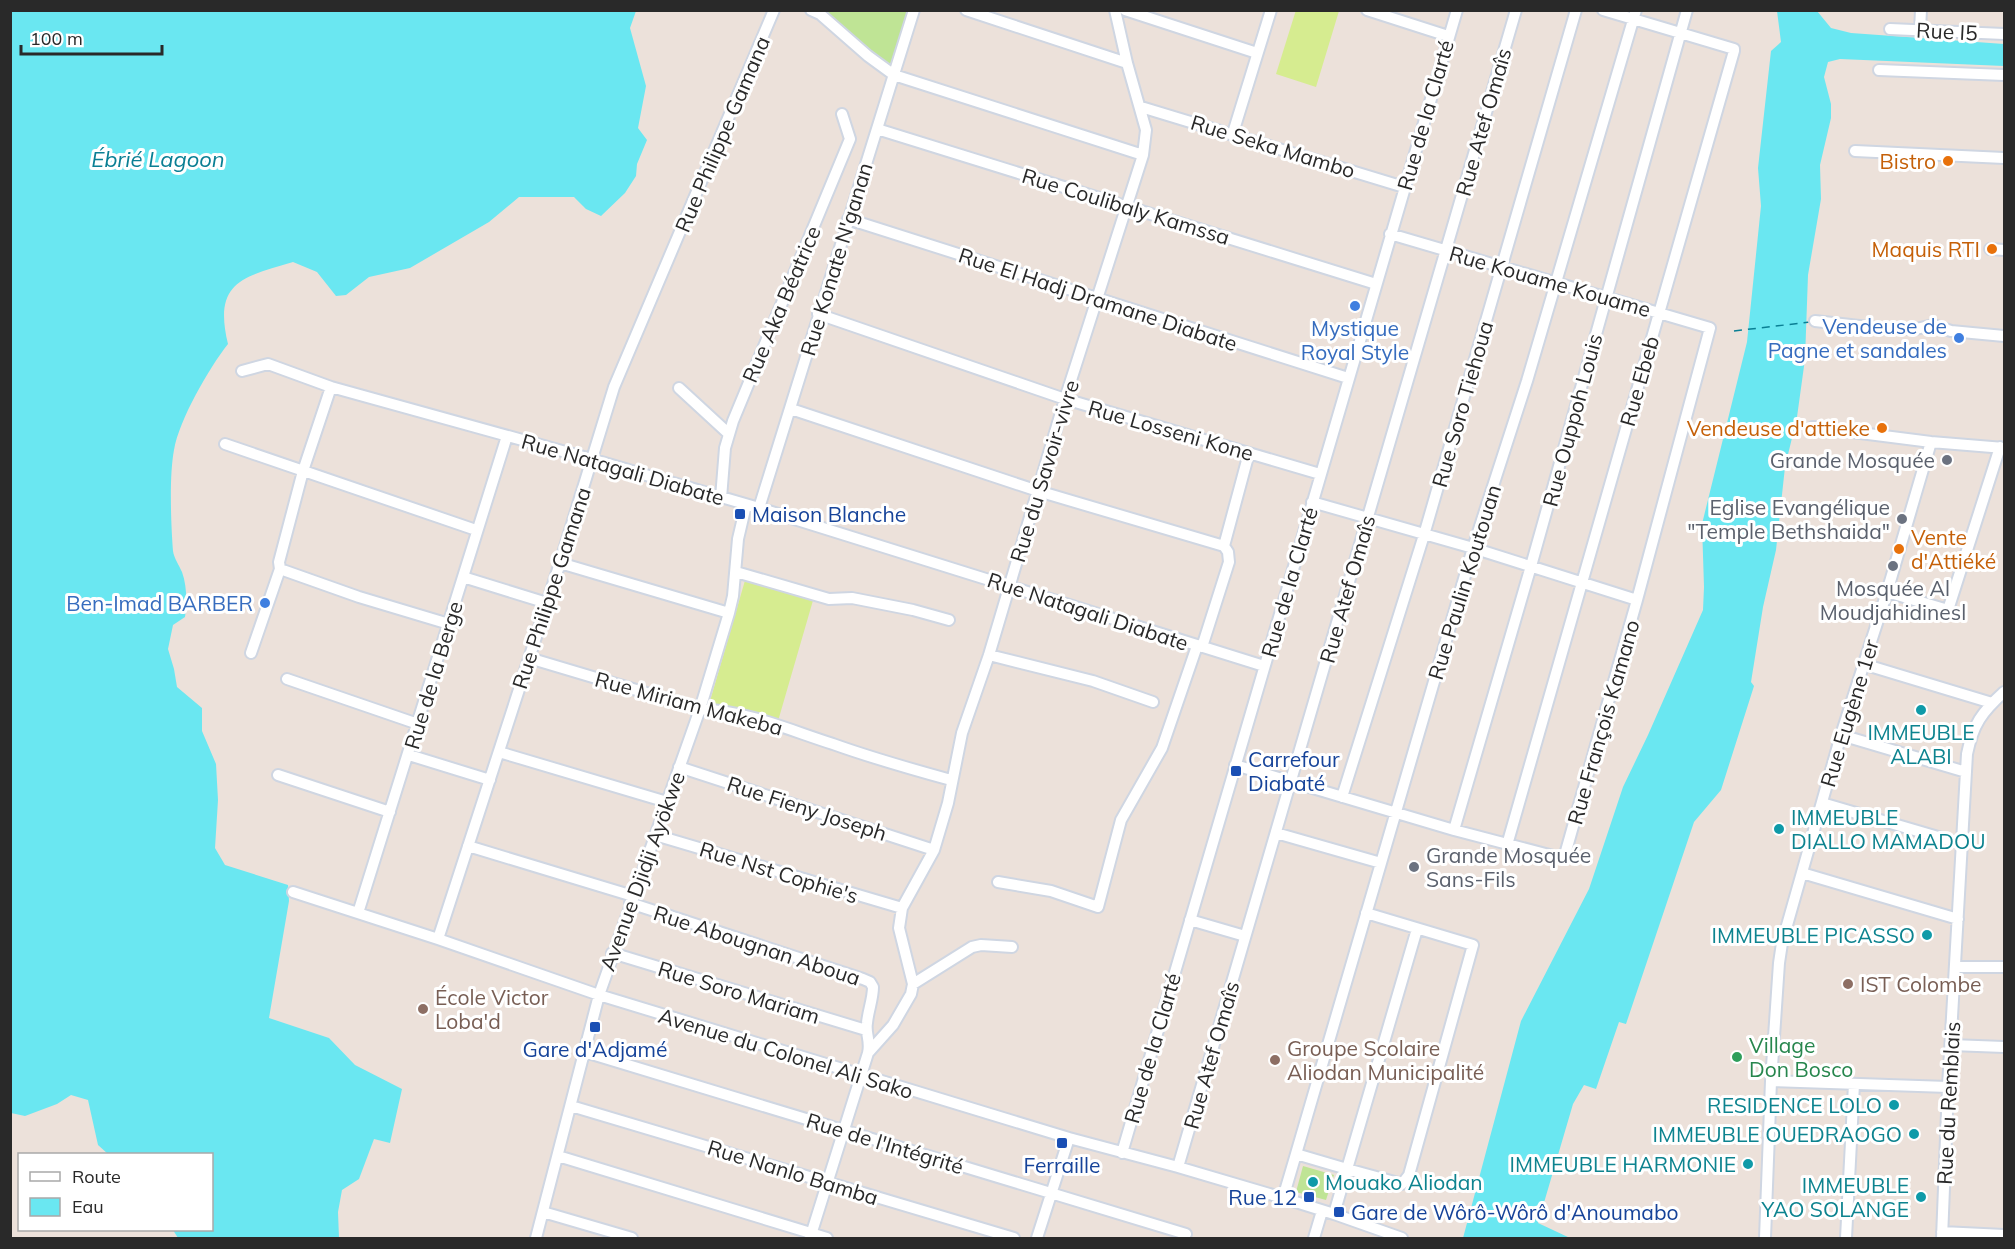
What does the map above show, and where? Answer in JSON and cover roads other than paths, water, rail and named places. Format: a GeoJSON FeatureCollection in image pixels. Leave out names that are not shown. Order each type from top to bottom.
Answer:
{"type":"FeatureCollection","features":[{"type":"Feature","properties":{"kind":"street","name":"Rue Philippe Gamana"},"geometry":{"type":"LineString","coordinates":[[438,939],[560,563],[614,387],[682,232],[774,10]]}},
{"type":"Feature","properties":{"kind":"street"},"geometry":{"type":"LineString","coordinates":[[811,10],[894,75],[1143,154]]}},
{"type":"Feature","properties":{"kind":"street","name":"Rue Konate N'ganan"},"geometry":{"type":"LineString","coordinates":[[759,508],[914,10]]}},
{"type":"Feature","properties":{"kind":"street"},"geometry":{"type":"LineString","coordinates":[[966,10],[1126,63]]}},
{"type":"Feature","properties":{"kind":"street","name":"Rue du Savoir-vivre"},"geometry":{"type":"LineString","coordinates":[[914,984],[899,928],[902,908],[934,850],[948,803],[962,733],[989,655],[1065,399],[1143,154],[1146,130],[1126,63],[1115,10]]}},
{"type":"Feature","properties":{"kind":"street"},"geometry":{"type":"LineString","coordinates":[[1125,10],[1257,53]]}},
{"type":"Feature","properties":{"kind":"street"},"geometry":{"type":"LineString","coordinates":[[1233,133],[1270,10]]}},
{"type":"Feature","properties":{"kind":"street"},"geometry":{"type":"LineString","coordinates":[[1367,10],[1448,36]]}},
{"type":"Feature","properties":{"kind":"street"},"geometry":{"type":"LineString","coordinates":[[1404,22],[1407,10]]}},
{"type":"Feature","properties":{"kind":"street","name":"Rue de la Clarté"},"geometry":{"type":"LineString","coordinates":[[1122,1153],[1457,10]]}},
{"type":"Feature","properties":{"kind":"street","name":"Rue Atef Omaîs"},"geometry":{"type":"LineString","coordinates":[[1178,1167],[1516,10]]}},
{"type":"Feature","properties":{"kind":"street","name":"Rue Soro Tiehoua"},"geometry":{"type":"LineString","coordinates":[[1342,797],[1424,535],[1576,10]]}},
{"type":"Feature","properties":{"kind":"street","name":"Rue Ebeb"},"geometry":{"type":"LineString","coordinates":[[1507,845],[1734,51],[1681,34],[1635,15],[1603,10]]}},
{"type":"Feature","properties":{"kind":"street","name":"Rue Ouppoh Louis"},"geometry":{"type":"LineString","coordinates":[[1454,830],[1531,566],[1687,10]]}},
{"type":"Feature","properties":{"kind":"street"},"geometry":{"type":"LineString","coordinates":[[1920,30],[1921,10]]}},
{"type":"Feature","properties":{"kind":"street","name":"Rue Paulin Koutouan"},"geometry":{"type":"LineString","coordinates":[[1283,1198],[1473,548],[1523,392],[1635,15]]}},
{"type":"Feature","properties":{"kind":"street","name":"Rue I5"},"geometry":{"type":"LineString","coordinates":[[1890,29],[2004,34]]}},
{"type":"Feature","properties":{"kind":"street"},"geometry":{"type":"LineString","coordinates":[[1879,70],[2004,75]]}},
{"type":"Feature","properties":{"kind":"street","name":"Rue Seka Mambo"},"geometry":{"type":"LineString","coordinates":[[1141,107],[1233,133],[1404,187]]}},
{"type":"Feature","properties":{"kind":"street","name":"Rue Aka Béatrice"},"geometry":{"type":"LineString","coordinates":[[721,498],[722,470],[729,434],[850,139],[842,114]]}},
{"type":"Feature","properties":{"kind":"street","name":"Rue Coulibaly Kamssa"},"geometry":{"type":"LineString","coordinates":[[877,129],[1376,284]]}},
{"type":"Feature","properties":{"kind":"street"},"geometry":{"type":"LineString","coordinates":[[1855,151],[2004,158]]}},
{"type":"Feature","properties":{"kind":"street","name":"Rue El Hadj Dramane Diabate"},"geometry":{"type":"LineString","coordinates":[[848,219],[1348,378]]}},
{"type":"Feature","properties":{"kind":"street","name":"Rue Kouame Kouame"},"geometry":{"type":"LineString","coordinates":[[1390,234],[1710,328]]}},
{"type":"Feature","properties":{"kind":"street"},"geometry":{"type":"LineString","coordinates":[[1990,249],[2004,250]]}},
{"type":"Feature","properties":{"kind":"street","name":"Rue Losseni Kone"},"geometry":{"type":"LineString","coordinates":[[818,314],[1065,399],[1320,474]]}},
{"type":"Feature","properties":{"kind":"street"},"geometry":{"type":"LineString","coordinates":[[1815,321],[1886,329],[1916,329],[1933,325],[1951,331],[2004,336]]}},
{"type":"Feature","properties":{"kind":"street","name":"Rue François Kamano"},"geometry":{"type":"LineString","coordinates":[[1235,765],[1507,845],[1557,857],[1563,856],[1637,600],[1710,328]]}},
{"type":"Feature","properties":{"kind":"street","name":"Rue Natagali Diabate"},"geometry":{"type":"LineString","coordinates":[[242,371],[268,364],[331,387],[759,508],[1264,666]]}},
{"type":"Feature","properties":{"kind":"street"},"geometry":{"type":"LineString","coordinates":[[251,653],[280,569],[279,561],[303,471],[331,387]]}},
{"type":"Feature","properties":{"kind":"street"},"geometry":{"type":"LineString","coordinates":[[679,388],[729,434]]}},
{"type":"Feature","properties":{"kind":"street"},"geometry":{"type":"LineString","coordinates":[[791,409],[1038,491],[1224,546],[1228,552],[1229,562],[1162,748],[1121,820],[1098,907],[1051,891],[998,882]]}},
{"type":"Feature","properties":{"kind":"street"},"geometry":{"type":"LineString","coordinates":[[1813,426],[1931,442],[2002,447],[1948,610],[1887,592]]}},
{"type":"Feature","properties":{"kind":"street","name":"Rue de la Berge"},"geometry":{"type":"LineString","coordinates":[[358,913],[507,436]]}},
{"type":"Feature","properties":{"kind":"street","name":"Rue Eugène 1er"},"geometry":{"type":"LineString","coordinates":[[1765,1239],[1771,1081],[1782,943],[1841,735],[1887,592],[1931,442]]}},
{"type":"Feature","properties":{"kind":"street"},"geometry":{"type":"LineString","coordinates":[[225,444],[477,530]]}},
{"type":"Feature","properties":{"kind":"street"},"geometry":{"type":"LineString","coordinates":[[1224,546],[1249,453]]}},
{"type":"Feature","properties":{"kind":"street"},"geometry":{"type":"LineString","coordinates":[[1312,502],[1473,548],[1637,600]]}},
{"type":"Feature","properties":{"kind":"street","name":"Avenue Djidji Ayökwe"},"geometry":{"type":"LineString","coordinates":[[536,1239],[599,995],[700,709],[729,613],[736,572],[738,539],[746,505]]}},
{"type":"Feature","properties":{"kind":"street"},"geometry":{"type":"LineString","coordinates":[[560,563],[729,613]]}},
{"type":"Feature","properties":{"kind":"street"},"geometry":{"type":"LineString","coordinates":[[280,569],[359,597],[448,624]]}},
{"type":"Feature","properties":{"kind":"street"},"geometry":{"type":"LineString","coordinates":[[736,572],[829,599],[852,598],[949,620]]}},
{"type":"Feature","properties":{"kind":"street"},"geometry":{"type":"LineString","coordinates":[[463,577],[547,603]]}},
{"type":"Feature","properties":{"kind":"street"},"geometry":{"type":"LineString","coordinates":[[989,655],[1093,681],[1153,702]]}},
{"type":"Feature","properties":{"kind":"street","name":"Rue Miriam Makeba"},"geometry":{"type":"LineString","coordinates":[[529,658],[700,709],[747,714],[861,754],[951,780]]}},
{"type":"Feature","properties":{"kind":"street"},"geometry":{"type":"LineString","coordinates":[[1863,664],[1992,703]]}},
{"type":"Feature","properties":{"kind":"street"},"geometry":{"type":"LineString","coordinates":[[287,680],[418,724]]}},
{"type":"Feature","properties":{"kind":"street","name":"Rue du Remblais"},"geometry":{"type":"LineString","coordinates":[[1942,1235],[1967,754],[1974,727],[1992,703],[2004,692]]}},
{"type":"Feature","properties":{"kind":"street"},"geometry":{"type":"LineString","coordinates":[[1841,735],[1966,772]]}},
{"type":"Feature","properties":{"kind":"street"},"geometry":{"type":"LineString","coordinates":[[499,752],[667,802]]}},
{"type":"Feature","properties":{"kind":"street"},"geometry":{"type":"LineString","coordinates":[[409,755],[490,780]]}},
{"type":"Feature","properties":{"kind":"street","name":"Rue Fieny Joseph"},"geometry":{"type":"LineString","coordinates":[[679,767],[934,850]]}},
{"type":"Feature","properties":{"kind":"street"},"geometry":{"type":"LineString","coordinates":[[278,775],[390,812]]}},
{"type":"Feature","properties":{"kind":"street"},"geometry":{"type":"LineString","coordinates":[[1822,803],[1962,844]]}},
{"type":"Feature","properties":{"kind":"street"},"geometry":{"type":"LineString","coordinates":[[1276,833],[1381,863]]}},
{"type":"Feature","properties":{"kind":"street","name":"Rue Nst Cophie's"},"geometry":{"type":"LineString","coordinates":[[656,835],[902,908]]}},
{"type":"Feature","properties":{"kind":"street"},"geometry":{"type":"LineString","coordinates":[[468,846],[632,899]]}},
{"type":"Feature","properties":{"kind":"street"},"geometry":{"type":"LineString","coordinates":[[1802,873],[1958,919]]}},
{"type":"Feature","properties":{"kind":"street","name":"Avenue du Colonel Ali Sako"},"geometry":{"type":"LineString","coordinates":[[293,892],[599,995],[860,1076],[1283,1198],[1334,1214],[1390,1237],[1402,1239]]}},
{"type":"Feature","properties":{"kind":"street","name":"Rue Abougnan Aboua"},"geometry":{"type":"LineString","coordinates":[[632,899],[870,982],[873,987],[866,1030],[870,1040],[868,1053],[811,1236]]}},
{"type":"Feature","properties":{"kind":"street"},"geometry":{"type":"LineString","coordinates":[[1296,1154],[1402,1184],[1409,1175],[1473,945],[1366,913]]}},
{"type":"Feature","properties":{"kind":"street"},"geometry":{"type":"LineString","coordinates":[[1190,920],[1245,936]]}},
{"type":"Feature","properties":{"kind":"street"},"geometry":{"type":"LineString","coordinates":[[1334,1214],[1417,929]]}},
{"type":"Feature","properties":{"kind":"street"},"geometry":{"type":"LineString","coordinates":[[868,1053],[893,1025],[904,1008],[914,984],[972,947],[981,945],[1012,947]]}},
{"type":"Feature","properties":{"kind":"street","name":"Rue Soro Mariam"},"geometry":{"type":"LineString","coordinates":[[612,953],[866,1030]]}},
{"type":"Feature","properties":{"kind":"street"},"geometry":{"type":"LineString","coordinates":[[1956,967],[2004,968]]}},
{"type":"Feature","properties":{"kind":"street"},"geometry":{"type":"LineString","coordinates":[[1951,1045],[2004,1047]]}},
{"type":"Feature","properties":{"kind":"street","name":"Rue de l'Intégrité"},"geometry":{"type":"LineString","coordinates":[[585,1052],[1186,1234]]}},
{"type":"Feature","properties":{"kind":"street"},"geometry":{"type":"LineString","coordinates":[[1771,1081],[1948,1087]]}},
{"type":"Feature","properties":{"kind":"street"},"geometry":{"type":"LineString","coordinates":[[1845,1239],[1854,1084]]}},
{"type":"Feature","properties":{"kind":"street","name":"Rue Nanlo Bamba"},"geometry":{"type":"LineString","coordinates":[[571,1106],[1014,1239]]}},
{"type":"Feature","properties":{"kind":"street"},"geometry":{"type":"LineString","coordinates":[[1037,1239],[1069,1138]]}},
{"type":"Feature","properties":{"kind":"street"},"geometry":{"type":"LineString","coordinates":[[558,1156],[826,1239]]}},
{"type":"Feature","properties":{"kind":"street"},"geometry":{"type":"LineString","coordinates":[[1314,1239],[1322,1211]]}},
{"type":"Feature","properties":{"kind":"street"},"geometry":{"type":"LineString","coordinates":[[543,1212],[632,1239]]}},
{"type":"Feature","properties":{"kind":"street"},"geometry":{"type":"LineString","coordinates":[[1942,1235],[2004,1235]]}},
{"type":"Feature","properties":{"kind":"water","name":"Ébrié Lagoon"},"geometry":{"type":"Polygon","coordinates":[[[11,11],[636,11],[630,28],[646,86],[638,128],[647,140],[637,164],[636,176],[625,193],[601,216],[586,209],[574,197],[519,197],[489,222],[410,268],[369,277],[346,295],[336,296],[317,272],[293,262],[246,278],[236,285],[229,295],[225,307],[224,323],[228,344],[212,366],[196,395],[182,424],[174,450],[171,486],[173,551],[184,577],[186,606],[185,617],[173,625],[168,649],[177,687],[202,708],[202,731],[216,764],[218,800],[215,848],[225,865],[288,885],[289,901],[269,1018],[329,1038],[355,1065],[402,1089],[390,1143],[374,1139],[359,1179],[342,1190],[338,1212],[339,1238],[178,1238],[174,1231],[213,1231],[213,1153],[107,1153],[98,1145],[88,1100],[71,1095],[57,1104],[25,1116],[11,1113],[11,11]]]}},
{"type":"Feature","properties":{"kind":"water"},"geometry":{"type":"Polygon","coordinates":[[[1777,11],[1817,11],[1831,28],[1851,33],[2004,44],[2004,66],[1840,59],[1828,62],[1824,77],[1831,104],[1831,118],[1820,165],[1821,199],[1808,275],[1805,359],[1797,417],[1785,467],[1776,550],[1763,607],[1751,682],[1754,686],[1721,790],[1694,822],[1626,1024],[1619,1022],[1596,1089],[1584,1085],[1573,1104],[1538,1223],[1570,1238],[1463,1238],[1521,1021],[1589,889],[1623,787],[1703,610],[1702,524],[1747,342],[1761,206],[1758,168],[1771,51],[1781,42],[1777,11]]]}},
{"type":"Feature","properties":{"kind":"place","name":"Bistro"},"geometry":{"type":"Point","coordinates":[1948,161]}},
{"type":"Feature","properties":{"kind":"place","name":"Maquis RTI"},"geometry":{"type":"Point","coordinates":[1992,249]}},
{"type":"Feature","properties":{"kind":"place","name":"Mystique Royal Style"},"geometry":{"type":"Point","coordinates":[1355,306]}},
{"type":"Feature","properties":{"kind":"place","name":"Vendeuse de Pagne et sandales"},"geometry":{"type":"Point","coordinates":[1959,338]}},
{"type":"Feature","properties":{"kind":"place","name":"Vendeuse d'attieke"},"geometry":{"type":"Point","coordinates":[1882,428]}},
{"type":"Feature","properties":{"kind":"place","name":"Grande Mosquée"},"geometry":{"type":"Point","coordinates":[1947,460]}},
{"type":"Feature","properties":{"kind":"place","name":"Maison Blanche"},"geometry":{"type":"Point","coordinates":[740,514]}},
{"type":"Feature","properties":{"kind":"place","name":"Eglise Evangélique \"Temple Bethshaida\""},"geometry":{"type":"Point","coordinates":[1902,519]}},
{"type":"Feature","properties":{"kind":"place","name":"Vente d'Attiéké"},"geometry":{"type":"Point","coordinates":[1899,549]}},
{"type":"Feature","properties":{"kind":"place","name":"Mosquée Al Moudjahidinesl"},"geometry":{"type":"Point","coordinates":[1893,566]}},
{"type":"Feature","properties":{"kind":"place","name":"Ben-Imad BARBER"},"geometry":{"type":"Point","coordinates":[265,603]}},
{"type":"Feature","properties":{"kind":"place","name":"IMMEUBLE ALABI"},"geometry":{"type":"Point","coordinates":[1921,710]}},
{"type":"Feature","properties":{"kind":"place","name":"Carrefour Diabaté"},"geometry":{"type":"Point","coordinates":[1236,771]}},
{"type":"Feature","properties":{"kind":"place","name":"IMMEUBLE DIALLO MAMADOU"},"geometry":{"type":"Point","coordinates":[1779,829]}},
{"type":"Feature","properties":{"kind":"place","name":"Grande Mosquée Sans-Fils"},"geometry":{"type":"Point","coordinates":[1414,867]}},
{"type":"Feature","properties":{"kind":"place","name":"IMMEUBLE PICASSO"},"geometry":{"type":"Point","coordinates":[1927,935]}},
{"type":"Feature","properties":{"kind":"place","name":"IST Colombe"},"geometry":{"type":"Point","coordinates":[1848,984]}},
{"type":"Feature","properties":{"kind":"place","name":"École Victor Loba'd"},"geometry":{"type":"Point","coordinates":[423,1009]}},
{"type":"Feature","properties":{"kind":"place","name":"Gare d'Adjamé"},"geometry":{"type":"Point","coordinates":[595,1027]}},
{"type":"Feature","properties":{"kind":"place","name":"Village Don Bosco"},"geometry":{"type":"Point","coordinates":[1737,1057]}},
{"type":"Feature","properties":{"kind":"place","name":"Groupe Scolaire Aliodan Municipalité"},"geometry":{"type":"Point","coordinates":[1275,1060]}},
{"type":"Feature","properties":{"kind":"place","name":"RESIDENCE LOLO"},"geometry":{"type":"Point","coordinates":[1894,1105]}},
{"type":"Feature","properties":{"kind":"place","name":"IMMEUBLE OUEDRAOGO"},"geometry":{"type":"Point","coordinates":[1914,1134]}},
{"type":"Feature","properties":{"kind":"place","name":"Ferraille"},"geometry":{"type":"Point","coordinates":[1062,1143]}},
{"type":"Feature","properties":{"kind":"place","name":"IMMEUBLE HARMONIE"},"geometry":{"type":"Point","coordinates":[1748,1164]}},
{"type":"Feature","properties":{"kind":"place","name":"Mouako Aliodan"},"geometry":{"type":"Point","coordinates":[1313,1182]}},
{"type":"Feature","properties":{"kind":"place","name":"Rue 12"},"geometry":{"type":"Point","coordinates":[1309,1197]}},
{"type":"Feature","properties":{"kind":"place","name":"IMMEUBLE YAO SOLANGE"},"geometry":{"type":"Point","coordinates":[1921,1197]}},
{"type":"Feature","properties":{"kind":"place","name":"Gare de Wôrô-Wôrô d'Anoumabo"},"geometry":{"type":"Point","coordinates":[1339,1212]}}]}
